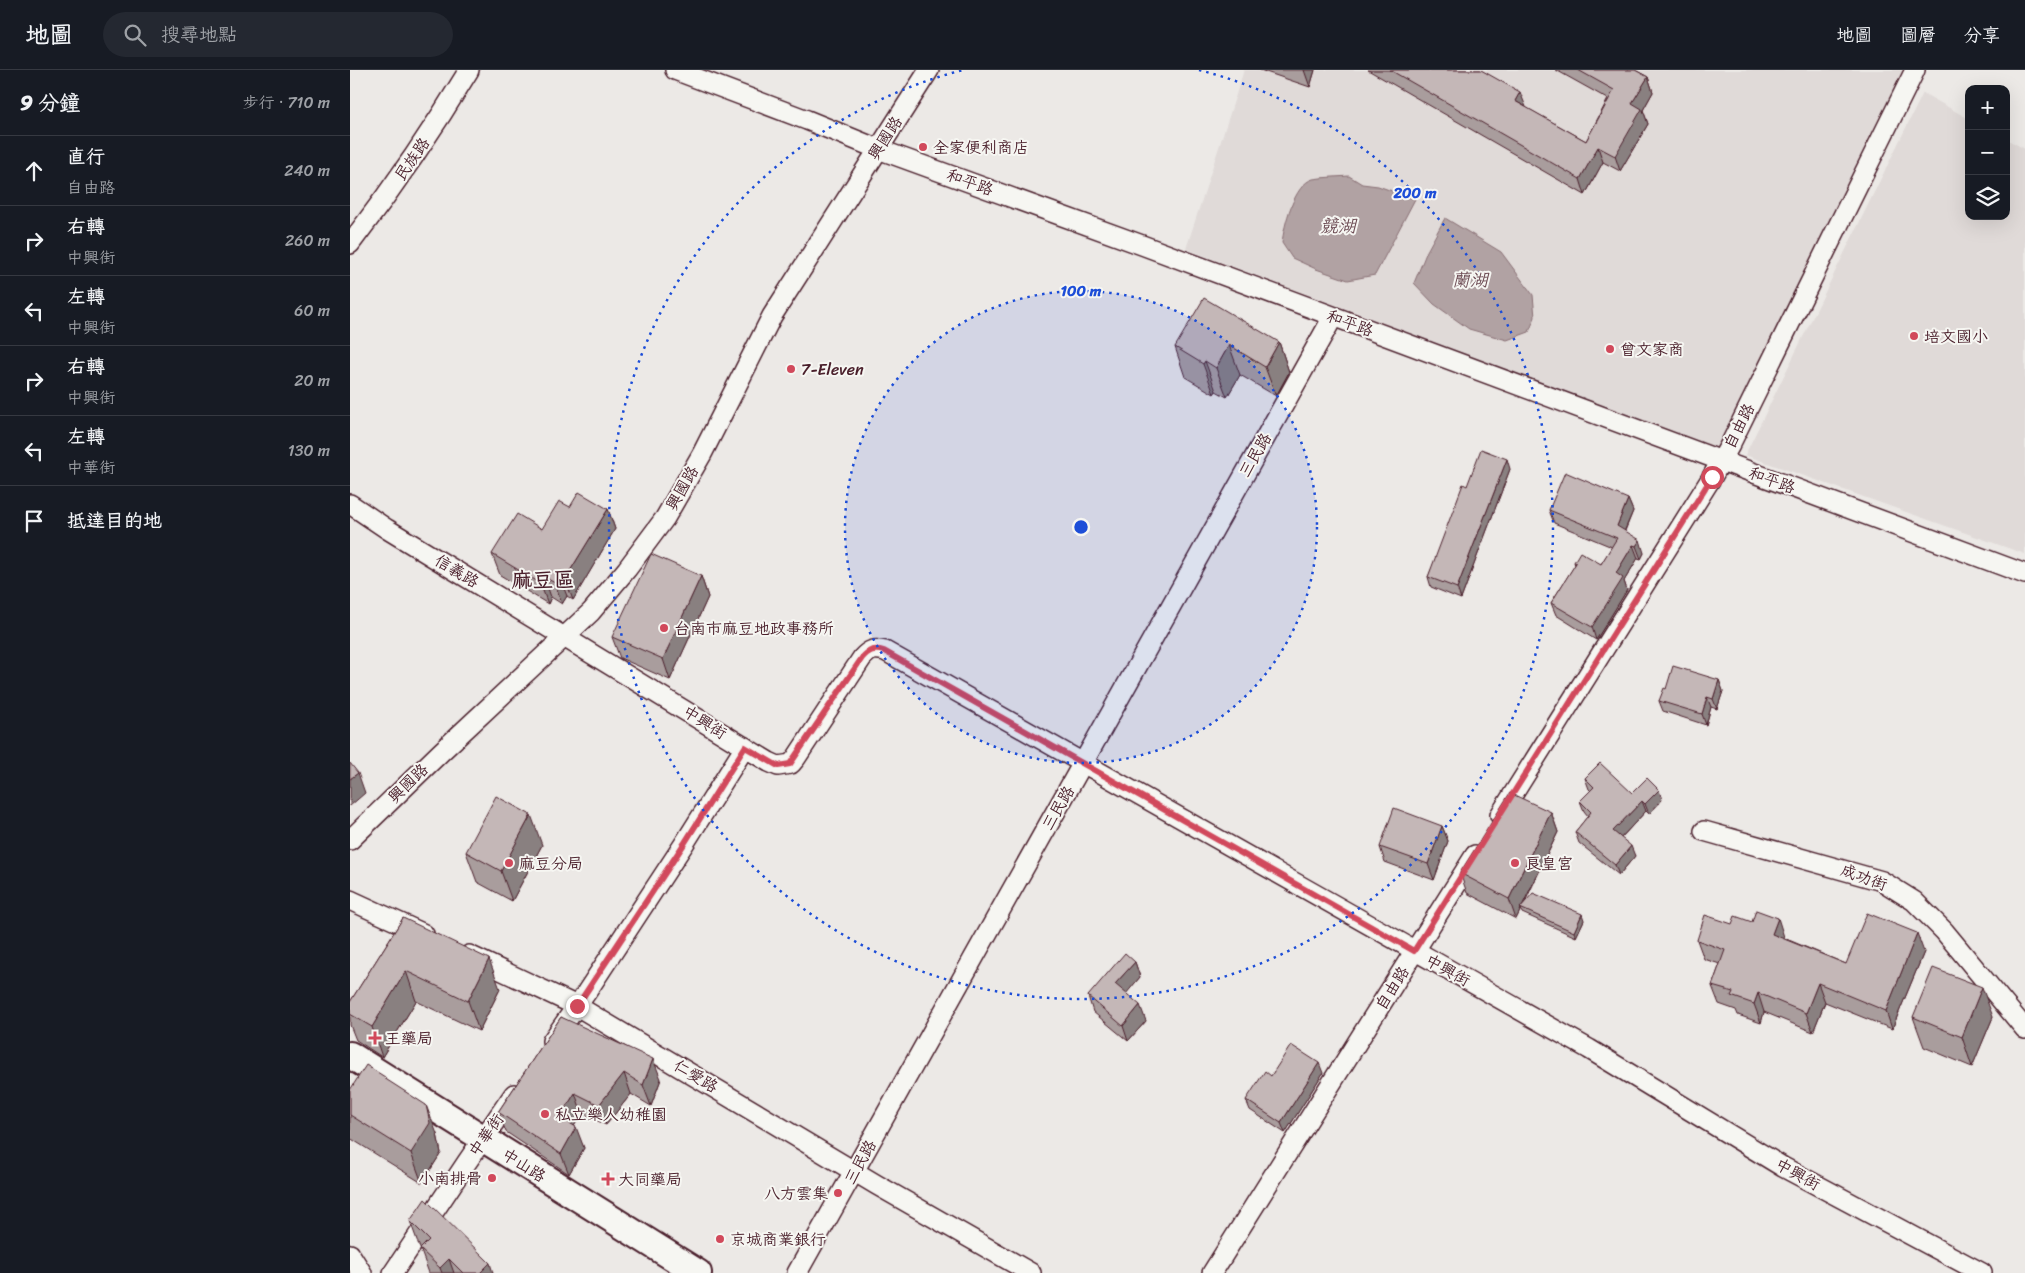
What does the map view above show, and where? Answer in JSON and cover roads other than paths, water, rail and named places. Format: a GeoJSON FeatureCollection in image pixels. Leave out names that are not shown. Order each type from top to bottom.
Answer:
{"type":"FeatureCollection","features":[{"type":"Feature","properties":{"kind":"main road","name":"中山路"},"geometry":{"type":"LineString","coordinates":[[350,1055],[698,1273]]}},
{"type":"Feature","properties":{"kind":"street","name":"民族路"},"geometry":{"type":"LineString","coordinates":[[350,244],[408,166],[469,70]]}},
{"type":"Feature","properties":{"kind":"street","name":"和平路"},"geometry":{"type":"LineString","coordinates":[[675,70],[878,149],[1142,245],[2025,574]]}},
{"type":"Feature","properties":{"kind":"street","name":"興國路"},"geometry":{"type":"LineString","coordinates":[[350,840],[591,612],[665,518],[702,454],[772,316],[929,70]]}},
{"type":"Feature","properties":{"kind":"street","name":"自由路"},"geometry":{"type":"LineString","coordinates":[[1212,1273],[1721,461],[1915,70]]}},
{"type":"Feature","properties":{"kind":"street","name":"三民路"},"geometry":{"type":"LineString","coordinates":[[797,1273],[1333,317]]}},
{"type":"Feature","properties":{"kind":"street","name":"信義路"},"geometry":{"type":"LineString","coordinates":[[350,504],[387,529],[565,636]]}},
{"type":"Feature","properties":{"kind":"street","name":"中興街"},"geometry":{"type":"LineString","coordinates":[[565,636],[778,766],[790,764],[868,651],[876,648],[884,651],[1589,1049],[1783,1167],[1982,1273]]}},
{"type":"Feature","properties":{"kind":"street"},"geometry":{"type":"LineString","coordinates":[[543,1053],[577,1006],[684,844],[745,747]]}},
{"type":"Feature","properties":{"kind":"street","name":"成功街"},"geometry":{"type":"LineString","coordinates":[[1704,830],[1882,881],[1914,901],[1944,931],[2025,1029]]}},
{"type":"Feature","properties":{"kind":"street","name":"仁愛路"},"geometry":{"type":"LineString","coordinates":[[350,900],[577,1006],[1031,1273]]}},
{"type":"Feature","properties":{"kind":"street","name":"中華街"},"geometry":{"type":"LineString","coordinates":[[393,1273],[482,1139],[522,1083]]}},
{"type":"Feature","properties":{"kind":"street"},"geometry":{"type":"LineString","coordinates":[[350,1254],[362,1273]]}},
{"type":"Feature","properties":{"kind":"water","name":"競湖"},"geometry":{"type":"Polygon","coordinates":[[[1349,176],[1362,184],[1378,186],[1415,199],[1375,275],[1348,280],[1292,258],[1282,243],[1291,206],[1306,182],[1326,177],[1349,176]]]}},
{"type":"Feature","properties":{"kind":"water","name":"蘭湖"},"geometry":{"type":"Polygon","coordinates":[[[1445,218],[1501,252],[1533,295],[1535,317],[1529,332],[1507,340],[1469,329],[1434,304],[1414,283],[1427,251],[1445,218]]]}},
{"type":"Feature","properties":{"kind":"place","name":"全家便利商店"},"geometry":{"type":"Point","coordinates":[923,147]}},
{"type":"Feature","properties":{"kind":"place","name":"培文國小"},"geometry":{"type":"Point","coordinates":[1914,336]}},
{"type":"Feature","properties":{"kind":"place","name":"曾文家商"},"geometry":{"type":"Point","coordinates":[1610,349]}},
{"type":"Feature","properties":{"kind":"place","name":"7-Eleven"},"geometry":{"type":"Point","coordinates":[791,369]}},
{"type":"Feature","properties":{"kind":"place","name":"台南市麻豆地政事務所"},"geometry":{"type":"Point","coordinates":[664,628]}},
{"type":"Feature","properties":{"kind":"place","name":"麻豆分局"},"geometry":{"type":"Point","coordinates":[509,863]}},
{"type":"Feature","properties":{"kind":"place","name":"良皇宮"},"geometry":{"type":"Point","coordinates":[1515,863]}},
{"type":"Feature","properties":{"kind":"place","name":"王藥局"},"geometry":{"type":"Point","coordinates":[375,1038]}},
{"type":"Feature","properties":{"kind":"place","name":"私立樂人幼稚園"},"geometry":{"type":"Point","coordinates":[545,1114]}},
{"type":"Feature","properties":{"kind":"place","name":"小南排骨"},"geometry":{"type":"Point","coordinates":[492,1178]}},
{"type":"Feature","properties":{"kind":"place","name":"大同藥局"},"geometry":{"type":"Point","coordinates":[608,1179]}},
{"type":"Feature","properties":{"kind":"place","name":"八方雲集"},"geometry":{"type":"Point","coordinates":[838,1193]}},
{"type":"Feature","properties":{"kind":"place","name":"京城商業銀行"},"geometry":{"type":"Point","coordinates":[720,1239]}},
{"type":"Feature","properties":{"kind":"district","name":"麻豆區"},"geometry":{"type":"Point","coordinates":[543,580]}}]}
